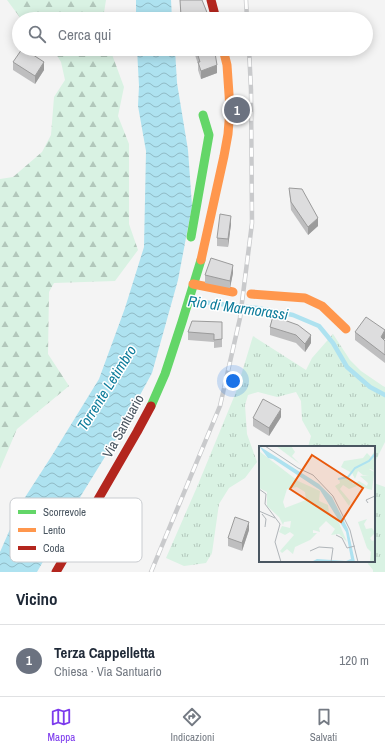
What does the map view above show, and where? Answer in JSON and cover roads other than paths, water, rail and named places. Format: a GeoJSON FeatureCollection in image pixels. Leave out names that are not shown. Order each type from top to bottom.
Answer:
{"type":"FeatureCollection","features":[{"type":"Feature","properties":{"kind":"main road"},"geometry":{"type":"LineString","coordinates":[[211,0],[214,12]]}},
{"type":"Feature","properties":{"kind":"main road","name":"Via Santuario"},"geometry":{"type":"LineString","coordinates":[[98,498],[154,400],[165,374],[200,262],[228,134],[230,109],[227,65],[225,56]]}},
{"type":"Feature","properties":{"kind":"main road"},"geometry":{"type":"LineString","coordinates":[[200,262],[191,239],[209,135],[203,115]]}},
{"type":"Feature","properties":{"kind":"main road"},"geometry":{"type":"LineString","coordinates":[[193,284],[233,292]]}},
{"type":"Feature","properties":{"kind":"main road"},"geometry":{"type":"LineString","coordinates":[[251,294],[305,298],[322,306],[346,329]]}},
{"type":"Feature","properties":{"kind":"main road","name":"Via Santuario"},"geometry":{"type":"LineString","coordinates":[[56,572],[62,562]]}},
{"type":"Feature","properties":{"kind":"water"},"geometry":{"type":"Polygon","coordinates":[[[136,0],[171,0],[172,12],[136,12],[136,0]]]}},
{"type":"Feature","properties":{"kind":"water","name":"Torrente Letimbro"},"geometry":{"type":"Polygon","coordinates":[[[137,56],[175,56],[177,83],[188,150],[192,206],[178,280],[152,373],[116,439],[80,498],[25,498],[99,379],[125,308],[144,247],[146,151],[138,106],[139,86],[137,56]]]}},
{"type":"Feature","properties":{"kind":"water"},"geometry":{"type":"Polygon","coordinates":[[[10,529],[10,562],[43,562],[37,572],[0,572],[0,552],[10,529]]]}},
{"type":"Feature","properties":{"kind":"waterway","name":"Rio di Marmorassi"},"geometry":{"type":"LineString","coordinates":[[193,301],[257,308],[293,315],[319,326],[333,343],[347,367],[370,387],[385,395]]}},
{"type":"Feature","properties":{"kind":"railway"},"geometry":{"type":"LineString","coordinates":[[246,0],[247,12]]}},
{"type":"Feature","properties":{"kind":"railway"},"geometry":{"type":"LineString","coordinates":[[151,572],[220,406],[240,318],[252,223],[249,56]]}},
{"type":"Feature","properties":{"kind":"place","name":"Terza Cappelletta"},"geometry":{"type":"Point","coordinates":[237,110]}}]}
